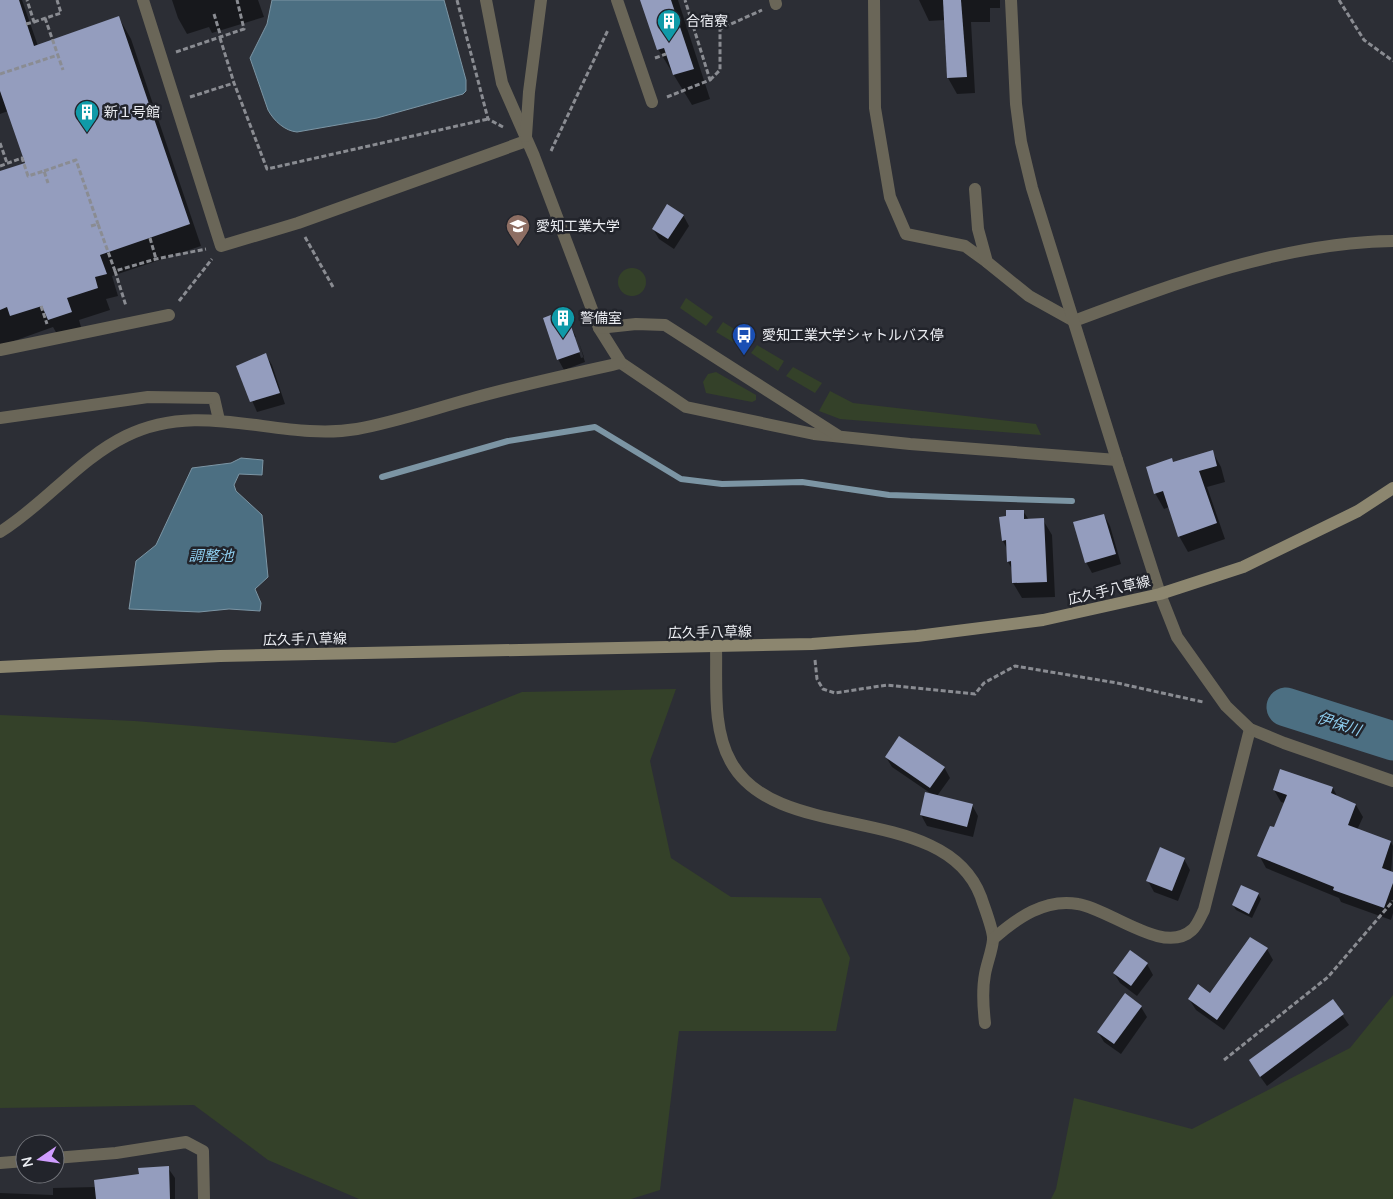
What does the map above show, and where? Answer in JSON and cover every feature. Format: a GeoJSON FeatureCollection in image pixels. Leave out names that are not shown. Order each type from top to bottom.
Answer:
{"type":"FeatureCollection","features":[{"type":"Feature","properties":{"kind":"main road","name":"広久手八草線"},"geometry":{"type":"LineString","coordinates":[[0,667],[220,656],[812,644],[917,636],[1043,620],[1160,594],[1243,568],[1358,511],[1393,488]]}},
{"type":"Feature","properties":{"kind":"street"},"geometry":{"type":"LineString","coordinates":[[143,0],[222,246],[298,223],[526,141]]}},
{"type":"Feature","properties":{"kind":"street"},"geometry":{"type":"LineString","coordinates":[[486,0],[502,83],[538,167],[599,328],[621,363],[686,407],[814,434],[910,444],[1117,460]]}},
{"type":"Feature","properties":{"kind":"street"},"geometry":{"type":"LineString","coordinates":[[526,141],[529,92],[541,0]]}},
{"type":"Feature","properties":{"kind":"street"},"geometry":{"type":"LineString","coordinates":[[874,0],[875,108],[890,198],[906,234],[965,246],[1029,296],[1074,321],[1182,280],[1244,264],[1319,249],[1372,241],[1393,241]]}},
{"type":"Feature","properties":{"kind":"street"},"geometry":{"type":"LineString","coordinates":[[1011,0],[1016,104],[1021,142],[1032,188],[1160,594],[1177,638],[1226,706],[1250,729],[1284,743],[1393,781]]}},
{"type":"Feature","properties":{"kind":"street"},"geometry":{"type":"LineString","coordinates":[[618,3],[652,102]]}},
{"type":"Feature","properties":{"kind":"street"},"geometry":{"type":"LineString","coordinates":[[975,189],[978,229],[987,262]]}},
{"type":"Feature","properties":{"kind":"street"},"geometry":{"type":"LineString","coordinates":[[0,350],[169,315]]}},
{"type":"Feature","properties":{"kind":"street"},"geometry":{"type":"LineString","coordinates":[[599,328],[636,324],[665,326],[839,436]]}},
{"type":"Feature","properties":{"kind":"street"},"geometry":{"type":"LineString","coordinates":[[0,532],[18,521],[98,454],[126,436],[171,421],[219,420],[322,430],[356,429],[542,380],[621,363]]}},
{"type":"Feature","properties":{"kind":"street"},"geometry":{"type":"LineString","coordinates":[[0,418],[148,396],[214,398],[219,420]]}},
{"type":"Feature","properties":{"kind":"street"},"geometry":{"type":"LineString","coordinates":[[716,646],[721,738],[731,763],[747,784],[778,803],[927,843],[964,867],[980,895],[993,939],[985,973],[983,1000],[985,1023]]}},
{"type":"Feature","properties":{"kind":"street"},"geometry":{"type":"LineString","coordinates":[[993,939],[1014,920],[1031,910],[1077,903],[1098,908],[1155,936],[1177,938],[1193,930],[1204,910],[1250,729]]}},
{"type":"Feature","properties":{"kind":"street"},"geometry":{"type":"LineString","coordinates":[[65,1157],[116,1153],[186,1142],[203,1151],[204,1199]]}},
{"type":"Feature","properties":{"kind":"street"},"geometry":{"type":"LineString","coordinates":[[0,1163],[15,1162]]}},
{"type":"Feature","properties":{"kind":"path"},"geometry":{"type":"LineString","coordinates":[[27,0],[34,22]]}},
{"type":"Feature","properties":{"kind":"path"},"geometry":{"type":"LineString","coordinates":[[26,24],[61,13],[57,0]]}},
{"type":"Feature","properties":{"kind":"path"},"geometry":{"type":"LineString","coordinates":[[161,56],[244,29],[237,0]]}},
{"type":"Feature","properties":{"kind":"path"},"geometry":{"type":"LineString","coordinates":[[214,14],[234,83],[267,169],[488,119],[457,0]]}},
{"type":"Feature","properties":{"kind":"path"},"geometry":{"type":"LineString","coordinates":[[685,0],[710,80]]}},
{"type":"Feature","properties":{"kind":"path"},"geometry":{"type":"LineString","coordinates":[[1339,0],[1364,40],[1393,61]]}},
{"type":"Feature","properties":{"kind":"path"},"geometry":{"type":"LineString","coordinates":[[652,102],[710,80],[720,70],[720,29],[775,2]]}},
{"type":"Feature","properties":{"kind":"path"},"geometry":{"type":"LineString","coordinates":[[538,167],[549,154],[555,142],[618,3]]}},
{"type":"Feature","properties":{"kind":"path"},"geometry":{"type":"LineString","coordinates":[[44,18],[63,70]]}},
{"type":"Feature","properties":{"kind":"path"},"geometry":{"type":"LineString","coordinates":[[0,74],[58,55]]}},
{"type":"Feature","properties":{"kind":"path"},"geometry":{"type":"LineString","coordinates":[[176,102],[234,83]]}},
{"type":"Feature","properties":{"kind":"path"},"geometry":{"type":"LineString","coordinates":[[0,143],[7,164]]}},
{"type":"Feature","properties":{"kind":"path"},"geometry":{"type":"LineString","coordinates":[[0,166],[22,158],[28,176],[76,160],[131,323]]}},
{"type":"Feature","properties":{"kind":"path"},"geometry":{"type":"LineString","coordinates":[[44,171],[48,183]]}},
{"type":"Feature","properties":{"kind":"path"},"geometry":{"type":"LineString","coordinates":[[91,226],[98,224]]}},
{"type":"Feature","properties":{"kind":"path"},"geometry":{"type":"LineString","coordinates":[[150,238],[156,259]]}},
{"type":"Feature","properties":{"kind":"path"},"geometry":{"type":"LineString","coordinates":[[115,271],[156,259],[222,246]]}},
{"type":"Feature","properties":{"kind":"path"},"geometry":{"type":"LineString","coordinates":[[169,315],[222,246]]}},
{"type":"Feature","properties":{"kind":"path"},"geometry":{"type":"LineString","coordinates":[[312,253],[334,287]]}},
{"type":"Feature","properties":{"kind":"path"},"geometry":{"type":"LineString","coordinates":[[812,644],[817,679],[823,689],[835,693],[886,685],[974,694],[984,683],[1015,666],[1118,683],[1226,706]]}},
{"type":"Feature","properties":{"kind":"path"},"geometry":{"type":"LineString","coordinates":[[1224,1060],[1328,977],[1393,901]]}},
{"type":"Feature","properties":{"kind":"green space"},"geometry":{"type":"Polygon","coordinates":[[[632,268],[642,272],[646,282],[642,292],[632,296],[622,292],[618,282],[622,272],[632,268]]]}},
{"type":"Feature","properties":{"kind":"green space"},"geometry":{"type":"Polygon","coordinates":[[[686,298],[713,317],[706,326],[680,308],[686,298]]]}},
{"type":"Feature","properties":{"kind":"green space"},"geometry":{"type":"Polygon","coordinates":[[[723,322],[750,339],[743,348],[716,332],[723,322]]]}},
{"type":"Feature","properties":{"kind":"green space"},"geometry":{"type":"Polygon","coordinates":[[[757,345],[784,361],[778,371],[751,353],[757,345]]]}},
{"type":"Feature","properties":{"kind":"green space"},"geometry":{"type":"Polygon","coordinates":[[[793,367],[822,383],[815,393],[786,376],[793,367]]]}},
{"type":"Feature","properties":{"kind":"green space"},"geometry":{"type":"Polygon","coordinates":[[[716,372],[756,395],[756,400],[752,402],[706,393],[703,382],[708,374],[716,372]]]}},
{"type":"Feature","properties":{"kind":"green space"},"geometry":{"type":"Polygon","coordinates":[[[830,391],[853,403],[1036,424],[1041,435],[840,419],[819,411],[830,391]]]}},
{"type":"Feature","properties":{"kind":"green space"},"geometry":{"type":"Polygon","coordinates":[[[676,689],[650,761],[671,858],[731,897],[821,898],[850,958],[836,1031],[679,1031],[660,1190],[631,1199],[359,1199],[268,1160],[194,1105],[0,1108],[0,715],[135,721],[395,743],[522,692],[676,689]]]}},
{"type":"Feature","properties":{"kind":"green space"},"geometry":{"type":"Polygon","coordinates":[[[1393,995],[1393,1199],[1051,1199],[1056,1189],[1074,1098],[1192,1129],[1350,1048],[1393,995]]]}},
{"type":"Feature","properties":{"kind":"water"},"geometry":{"type":"Polygon","coordinates":[[[272,0],[444,0],[466,80],[466,91],[463,94],[377,118],[297,132],[288,130],[273,118],[268,110],[250,58],[267,24],[272,0]]]}},
{"type":"Feature","properties":{"kind":"water","name":"調整池"},"geometry":{"type":"Polygon","coordinates":[[[241,458],[263,460],[262,475],[239,474],[234,485],[236,491],[262,515],[268,577],[255,589],[261,603],[260,611],[229,609],[199,612],[129,609],[136,561],[156,545],[192,468],[231,463],[241,458]]]}},
{"type":"Feature","properties":{"kind":"building"},"geometry":{"type":"Polygon","coordinates":[[[0,0],[19,0],[34,46],[119,16],[190,224],[100,255],[107,274],[95,277],[98,288],[67,298],[72,312],[48,320],[42,306],[10,316],[7,307],[0,310],[0,171],[25,163],[0,91],[0,0]]]}},
{"type":"Feature","properties":{"kind":"building","name":"合宿寮"},"geometry":{"type":"Polygon","coordinates":[[[640,0],[671,0],[694,69],[673,75],[664,48],[657,50],[640,0]]]}},
{"type":"Feature","properties":{"kind":"building"},"geometry":{"type":"Polygon","coordinates":[[[943,0],[961,0],[967,77],[947,78],[943,0]]]}},
{"type":"Feature","properties":{"kind":"building"},"geometry":{"type":"Polygon","coordinates":[[[667,204],[684,215],[668,239],[652,229],[667,204]]]}},
{"type":"Feature","properties":{"kind":"building","name":"警備室"},"geometry":{"type":"Polygon","coordinates":[[[561,311],[566,327],[571,326],[580,352],[557,360],[543,318],[561,311]]]}},
{"type":"Feature","properties":{"kind":"building"},"geometry":{"type":"Polygon","coordinates":[[[266,353],[280,393],[250,402],[236,366],[266,353]]]}},
{"type":"Feature","properties":{"kind":"building"},"geometry":{"type":"Polygon","coordinates":[[[1213,450],[1217,466],[1199,471],[1217,523],[1178,537],[1163,491],[1154,494],[1146,467],[1172,458],[1173,462],[1213,450]]]}},
{"type":"Feature","properties":{"kind":"building"},"geometry":{"type":"Polygon","coordinates":[[[1006,510],[1024,510],[1024,519],[1044,518],[1047,582],[1012,583],[1011,561],[1007,562],[1006,540],[1002,541],[999,517],[1006,516],[1006,510]]]}},
{"type":"Feature","properties":{"kind":"building"},"geometry":{"type":"Polygon","coordinates":[[[1104,514],[1116,554],[1085,563],[1073,522],[1104,514]]]}},
{"type":"Feature","properties":{"kind":"building"},"geometry":{"type":"Polygon","coordinates":[[[899,736],[945,767],[930,788],[885,757],[899,736]]]}},
{"type":"Feature","properties":{"kind":"building"},"geometry":{"type":"Polygon","coordinates":[[[1280,769],[1333,787],[1331,793],[1356,804],[1348,825],[1391,841],[1382,868],[1393,872],[1393,883],[1384,908],[1333,890],[1334,887],[1257,856],[1270,826],[1274,827],[1287,795],[1273,790],[1280,769]]]}},
{"type":"Feature","properties":{"kind":"building"},"geometry":{"type":"Polygon","coordinates":[[[925,792],[973,804],[967,827],[920,815],[925,792]]]}},
{"type":"Feature","properties":{"kind":"building"},"geometry":{"type":"Polygon","coordinates":[[[1160,847],[1185,858],[1172,891],[1146,881],[1160,847]]]}},
{"type":"Feature","properties":{"kind":"building"},"geometry":{"type":"Polygon","coordinates":[[[1241,885],[1259,893],[1249,914],[1232,905],[1241,885]]]}},
{"type":"Feature","properties":{"kind":"building"},"geometry":{"type":"Polygon","coordinates":[[[1250,937],[1268,948],[1217,1020],[1188,999],[1198,984],[1210,993],[1250,937]]]}},
{"type":"Feature","properties":{"kind":"building"},"geometry":{"type":"Polygon","coordinates":[[[1130,950],[1148,963],[1131,986],[1113,973],[1130,950]]]}},
{"type":"Feature","properties":{"kind":"building"},"geometry":{"type":"Polygon","coordinates":[[[1125,993],[1142,1006],[1114,1044],[1097,1032],[1125,993]]]}},
{"type":"Feature","properties":{"kind":"building"},"geometry":{"type":"Polygon","coordinates":[[[1333,999],[1344,1014],[1260,1077],[1249,1060],[1333,999]]]}},
{"type":"Feature","properties":{"kind":"building"},"geometry":{"type":"Polygon","coordinates":[[[169,1166],[170,1199],[96,1199],[94,1180],[139,1174],[138,1168],[169,1166]]]}},
{"type":"Feature","properties":{"kind":"waterway"},"geometry":{"type":"LineString","coordinates":[[382,477],[508,441],[595,427],[681,479],[722,484],[802,482],[889,495],[1072,501]]}},
{"type":"Feature","properties":{"kind":"waterway","name":"伊保川"},"geometry":{"type":"LineString","coordinates":[[1286,707],[1393,741]]}},
{"type":"Feature","properties":{"kind":"place","name":"合宿寮"},"geometry":{"type":"Point","coordinates":[669,42]}},
{"type":"Feature","properties":{"kind":"place","name":"新１号館"},"geometry":{"type":"Point","coordinates":[87,133]}},
{"type":"Feature","properties":{"kind":"place","name":"愛知工業大学"},"geometry":{"type":"Point","coordinates":[518,247]}},
{"type":"Feature","properties":{"kind":"place","name":"警備室"},"geometry":{"type":"Point","coordinates":[563,339]}},
{"type":"Feature","properties":{"kind":"place","name":"愛知工業大学シャトルバス停"},"geometry":{"type":"Point","coordinates":[744,356]}}]}
